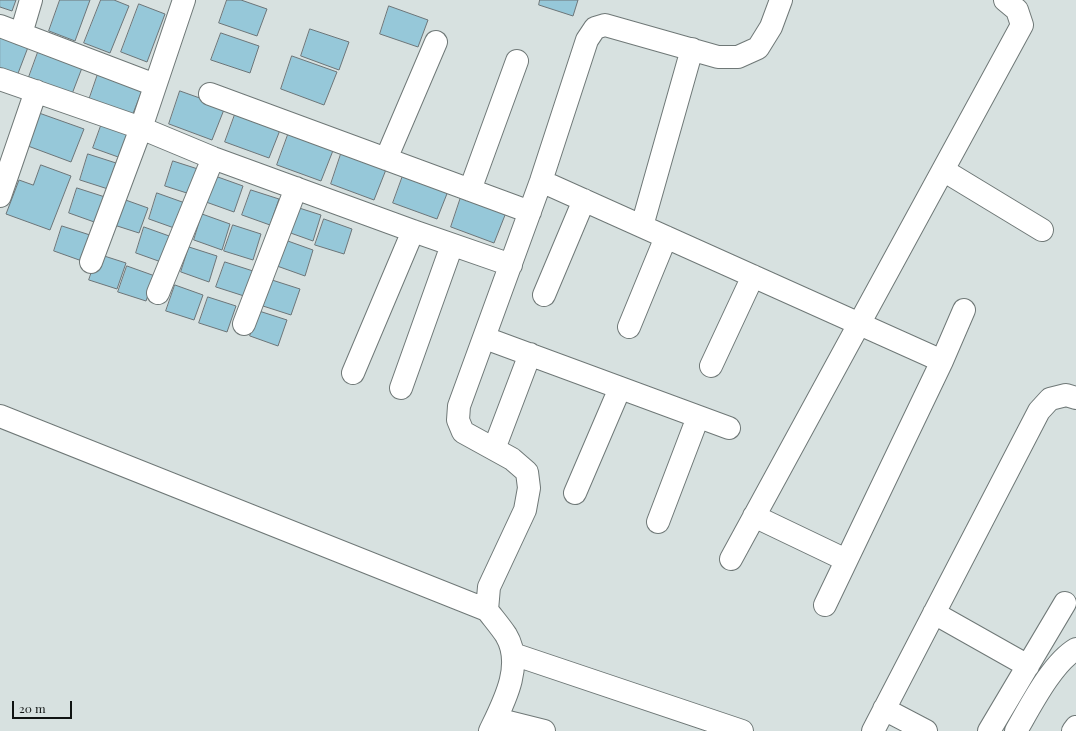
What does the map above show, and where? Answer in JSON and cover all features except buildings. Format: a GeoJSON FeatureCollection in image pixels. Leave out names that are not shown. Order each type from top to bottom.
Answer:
{"type":"FeatureCollection","features":[{"type":"Feature","properties":{"kind":"street"},"geometry":{"type":"LineString","coordinates":[[21,34],[31,0]]}},
{"type":"Feature","properties":{"kind":"street"},"geometry":{"type":"LineString","coordinates":[[91,262],[141,128],[184,0]]}},
{"type":"Feature","properties":{"kind":"street"},"geometry":{"type":"LineString","coordinates":[[487,610],[489,587],[525,510],[529,488],[527,472],[512,459],[463,432],[458,420],[459,406],[541,181],[587,40],[595,28],[605,25],[718,57],[738,57],[758,48],[771,27],[781,0]]}},
{"type":"Feature","properties":{"kind":"street"},"geometry":{"type":"LineString","coordinates":[[731,559],[1022,25],[1017,10],[1005,0]]}},
{"type":"Feature","properties":{"kind":"street"},"geometry":{"type":"LineString","coordinates":[[0,26],[155,85]]}},
{"type":"Feature","properties":{"kind":"street"},"geometry":{"type":"LineString","coordinates":[[386,159],[436,42]]}},
{"type":"Feature","properties":{"kind":"street"},"geometry":{"type":"LineString","coordinates":[[642,226],[692,49]]}},
{"type":"Feature","properties":{"kind":"street"},"geometry":{"type":"LineString","coordinates":[[470,190],[518,61]]}},
{"type":"Feature","properties":{"kind":"street"},"geometry":{"type":"LineString","coordinates":[[0,78],[141,128],[213,158],[412,231],[511,265]]}},
{"type":"Feature","properties":{"kind":"street"},"geometry":{"type":"LineString","coordinates":[[0,196],[36,91]]}},
{"type":"Feature","properties":{"kind":"street"},"geometry":{"type":"LineString","coordinates":[[210,94],[530,212]]}},
{"type":"Feature","properties":{"kind":"street"},"geometry":{"type":"LineString","coordinates":[[158,293],[213,158]]}},
{"type":"Feature","properties":{"kind":"street"},"geometry":{"type":"LineString","coordinates":[[943,170],[1042,230]]}},
{"type":"Feature","properties":{"kind":"street"},"geometry":{"type":"LineString","coordinates":[[541,181],[942,361]]}},
{"type":"Feature","properties":{"kind":"street"},"geometry":{"type":"LineString","coordinates":[[244,324],[296,188]]}},
{"type":"Feature","properties":{"kind":"street"},"geometry":{"type":"LineString","coordinates":[[544,295],[584,200]]}},
{"type":"Feature","properties":{"kind":"street"},"geometry":{"type":"LineString","coordinates":[[353,373],[412,231]]}},
{"type":"Feature","properties":{"kind":"street"},"geometry":{"type":"LineString","coordinates":[[629,327],[666,237]]}},
{"type":"Feature","properties":{"kind":"street"},"geometry":{"type":"LineString","coordinates":[[401,388],[452,244]]}},
{"type":"Feature","properties":{"kind":"street"},"geometry":{"type":"LineString","coordinates":[[711,366],[753,276]]}},
{"type":"Feature","properties":{"kind":"street"},"geometry":{"type":"LineString","coordinates":[[825,605],[942,361],[964,310]]}},
{"type":"Feature","properties":{"kind":"street"},"geometry":{"type":"LineString","coordinates":[[485,338],[728,428]]}},
{"type":"Feature","properties":{"kind":"street"},"geometry":{"type":"LineString","coordinates":[[494,449],[530,354]]}},
{"type":"Feature","properties":{"kind":"street"},"geometry":{"type":"LineString","coordinates":[[575,493],[620,388]]}},
{"type":"Feature","properties":{"kind":"street"},"geometry":{"type":"LineString","coordinates":[[873,731],[1039,411],[1050,399],[1066,396],[1076,398]]}},
{"type":"Feature","properties":{"kind":"street"},"geometry":{"type":"LineString","coordinates":[[0,416],[487,610],[506,635],[513,654],[510,682],[493,725],[544,731]]}},
{"type":"Feature","properties":{"kind":"street"},"geometry":{"type":"LineString","coordinates":[[658,522],[698,417]]}},
{"type":"Feature","properties":{"kind":"street"},"geometry":{"type":"LineString","coordinates":[[754,516],[846,560]]}},
{"type":"Feature","properties":{"kind":"street"},"geometry":{"type":"LineString","coordinates":[[989,731],[1065,603]]}},
{"type":"Feature","properties":{"kind":"street"},"geometry":{"type":"LineString","coordinates":[[934,613],[1028,666]]}},
{"type":"Feature","properties":{"kind":"street"},"geometry":{"type":"LineString","coordinates":[[1016,731],[1043,686],[1067,654],[1076,649]]}},
{"type":"Feature","properties":{"kind":"street"},"geometry":{"type":"LineString","coordinates":[[513,654],[742,731]]}},
{"type":"Feature","properties":{"kind":"street"},"geometry":{"type":"LineString","coordinates":[[884,709],[926,731]]}},
{"type":"Feature","properties":{"kind":"street"},"geometry":{"type":"LineString","coordinates":[[1073,731],[1076,727]]}}]}
